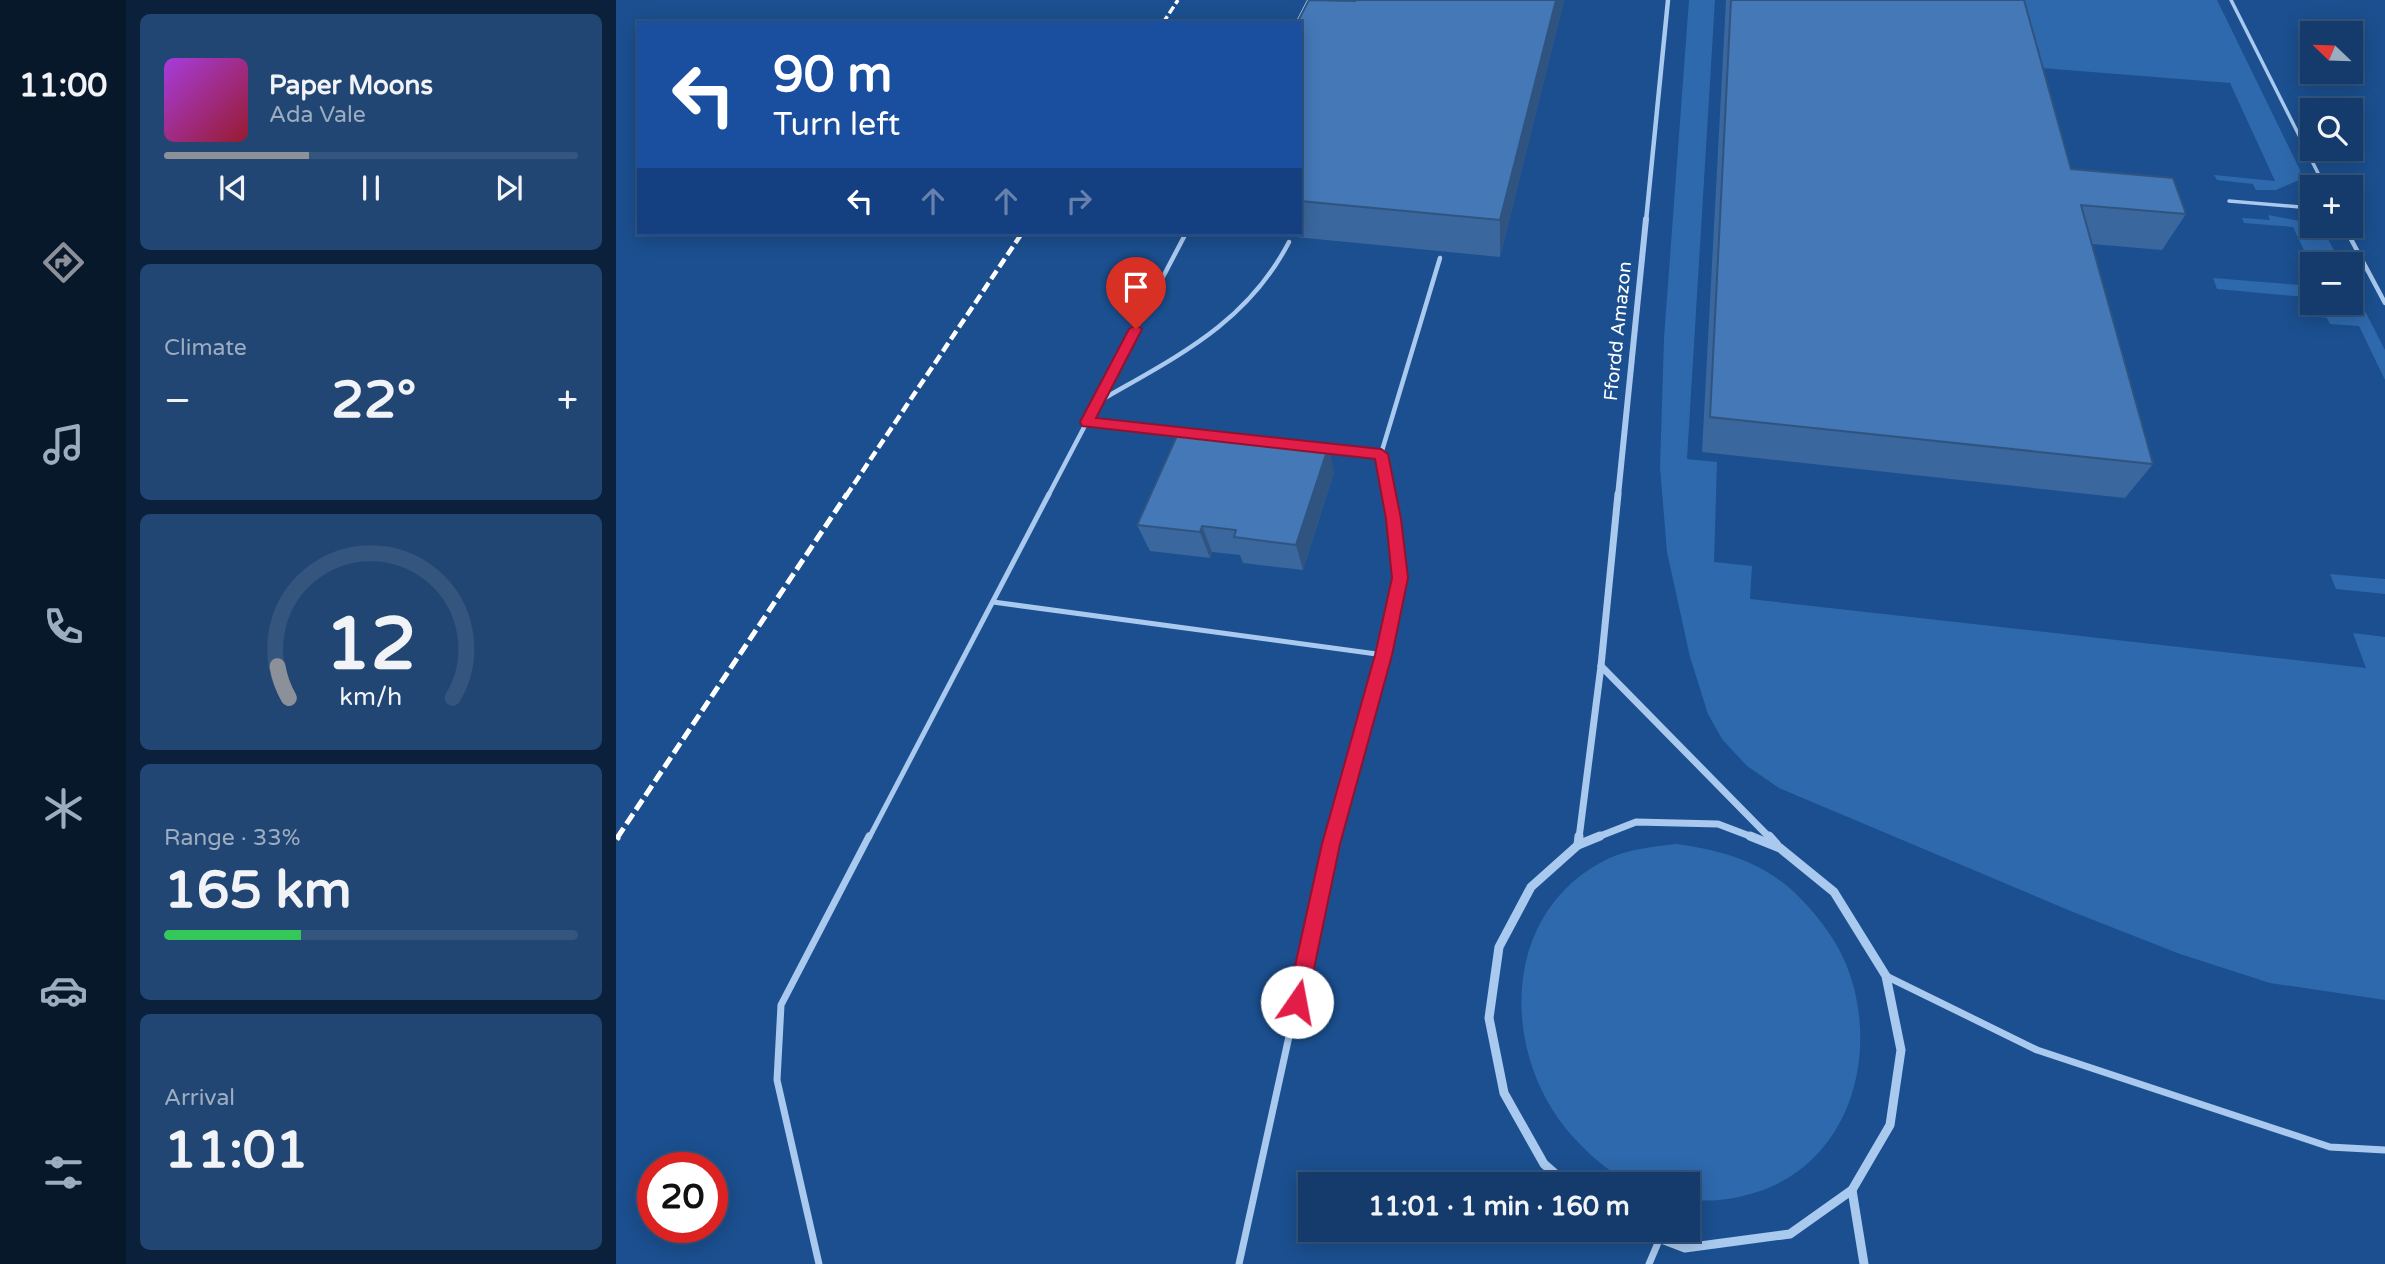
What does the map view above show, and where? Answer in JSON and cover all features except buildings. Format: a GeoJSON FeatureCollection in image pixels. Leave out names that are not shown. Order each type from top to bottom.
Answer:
{"type":"FeatureCollection","features":[{"type":"Feature","properties":{"kind":"street","name":"Ffordd Amazon"},"geometry":{"type":"LineString","coordinates":[[1578,845],[1601,666],[1668,0]]}},
{"type":"Feature","properties":{"kind":"street"},"geometry":{"type":"LineString","coordinates":[[1601,666],[1780,848],[1834,892],[1886,976],[1901,1050],[1890,1125],[1852,1190],[1790,1234],[1685,1248],[1670,1242]]}},
{"type":"Feature","properties":{"kind":"street"},"geometry":{"type":"LineString","coordinates":[[1553,1172],[1544,1164],[1504,1093],[1489,1018],[1499,947],[1531,887],[1578,845],[1636,822],[1718,824],[1780,848]]}},
{"type":"Feature","properties":{"kind":"street"},"geometry":{"type":"LineString","coordinates":[[1852,1190],[1864,1264]]}},
{"type":"Feature","properties":{"kind":"lane"},"geometry":{"type":"LineString","coordinates":[[1298,21],[1309,0]]}},
{"type":"Feature","properties":{"kind":"lane"},"geometry":{"type":"LineString","coordinates":[[2231,0],[2319,175]]}},
{"type":"Feature","properties":{"kind":"lane"},"geometry":{"type":"LineString","coordinates":[[2229,201],[2300,207]]}},
{"type":"Feature","properties":{"kind":"lane"},"geometry":{"type":"LineString","coordinates":[[819,1264],[777,1080],[781,1005],[1185,235]]}},
{"type":"Feature","properties":{"kind":"lane"},"geometry":{"type":"LineString","coordinates":[[2350,238],[2385,303]]}},
{"type":"Feature","properties":{"kind":"lane"},"geometry":{"type":"LineString","coordinates":[[1098,402],[1196,344],[1224,321],[1273,272],[1289,242]]}},
{"type":"Feature","properties":{"kind":"lane"},"geometry":{"type":"LineString","coordinates":[[1239,1264],[1331,844],[1384,655],[1400,578],[1381,454],[1440,258]]}},
{"type":"Feature","properties":{"kind":"lane"},"geometry":{"type":"LineString","coordinates":[[1087,422],[1194,434]]}},
{"type":"Feature","properties":{"kind":"lane"},"geometry":{"type":"LineString","coordinates":[[1314,447],[1381,454]]}},
{"type":"Feature","properties":{"kind":"lane"},"geometry":{"type":"LineString","coordinates":[[993,602],[1384,655]]}},
{"type":"Feature","properties":{"kind":"lane"},"geometry":{"type":"LineString","coordinates":[[1886,976],[2038,1050],[2330,1147],[2385,1150]]}},
{"type":"Feature","properties":{"kind":"lane"},"geometry":{"type":"LineString","coordinates":[[1649,1264],[1658,1242]]}},
{"type":"Feature","properties":{"kind":"shaded area"},"geometry":{"type":"Polygon","coordinates":[[[1689,0],[1715,0],[1687,459],[1717,462],[1714,562],[1752,566],[1750,599],[2366,668],[2353,633],[2385,637],[2385,1000],[2270,983],[2180,954],[2073,912],[1779,788],[1747,766],[1722,739],[1708,714],[1690,657],[1667,552],[1660,468],[1664,338],[1689,0]]]}},
{"type":"Feature","properties":{"kind":"shaded area"},"geometry":{"type":"Polygon","coordinates":[[[2000,0],[2217,0],[2300,170],[2299,180],[2276,190],[2256,190],[2253,184],[2217,180],[2214,175],[2275,181],[2230,83],[2017,66],[2000,0]]]}},
{"type":"Feature","properties":{"kind":"shaded area"},"geometry":{"type":"Polygon","coordinates":[[[2268,215],[2300,221],[2300,238],[2328,238],[2335,252],[2305,252],[2293,227],[2244,223],[2242,218],[2270,220],[2268,215]]]}},
{"type":"Feature","properties":{"kind":"shaded area"},"geometry":{"type":"Polygon","coordinates":[[[2213,278],[2300,285],[2300,297],[2217,289],[2213,278]]]}},
{"type":"Feature","properties":{"kind":"shaded area"},"geometry":{"type":"Polygon","coordinates":[[[2363,307],[2385,350],[2385,380],[2359,326],[2330,324],[2327,318],[2313,316],[2363,315],[2363,307]]]}},
{"type":"Feature","properties":{"kind":"shaded area"},"geometry":{"type":"Polygon","coordinates":[[[2330,574],[2385,579],[2385,594],[2336,589],[2330,574]]]}},
{"type":"Feature","properties":{"kind":"shaded area"},"geometry":{"type":"Polygon","coordinates":[[[1677,844],[1739,859],[1767,872],[1793,891],[1816,916],[1830,934],[1846,964],[1856,997],[1860,1032],[1858,1066],[1850,1099],[1836,1129],[1816,1156],[1790,1177],[1757,1192],[1723,1200],[1700,1200],[1700,1172],[1613,1172],[1576,1140],[1552,1108],[1534,1072],[1524,1033],[1522,994],[1528,955],[1542,919],[1566,888],[1600,863],[1637,849],[1677,844]]]}},
{"type":"Feature","properties":{"kind":"railway"},"geometry":{"type":"LineString","coordinates":[[1164,21],[1178,0]]}},
{"type":"Feature","properties":{"kind":"railway"},"geometry":{"type":"LineString","coordinates":[[846,496],[1021,235]]}},
{"type":"Feature","properties":{"kind":"railway"},"geometry":{"type":"LineString","coordinates":[[617,838],[847,494]]}},
{"type":"Feature","properties":{"kind":"route"},"geometry":{"type":"LineString","coordinates":[[1136,329],[1087,422],[1381,454],[1400,578],[1384,655],[1331,844],[1297,1002]]}}]}
